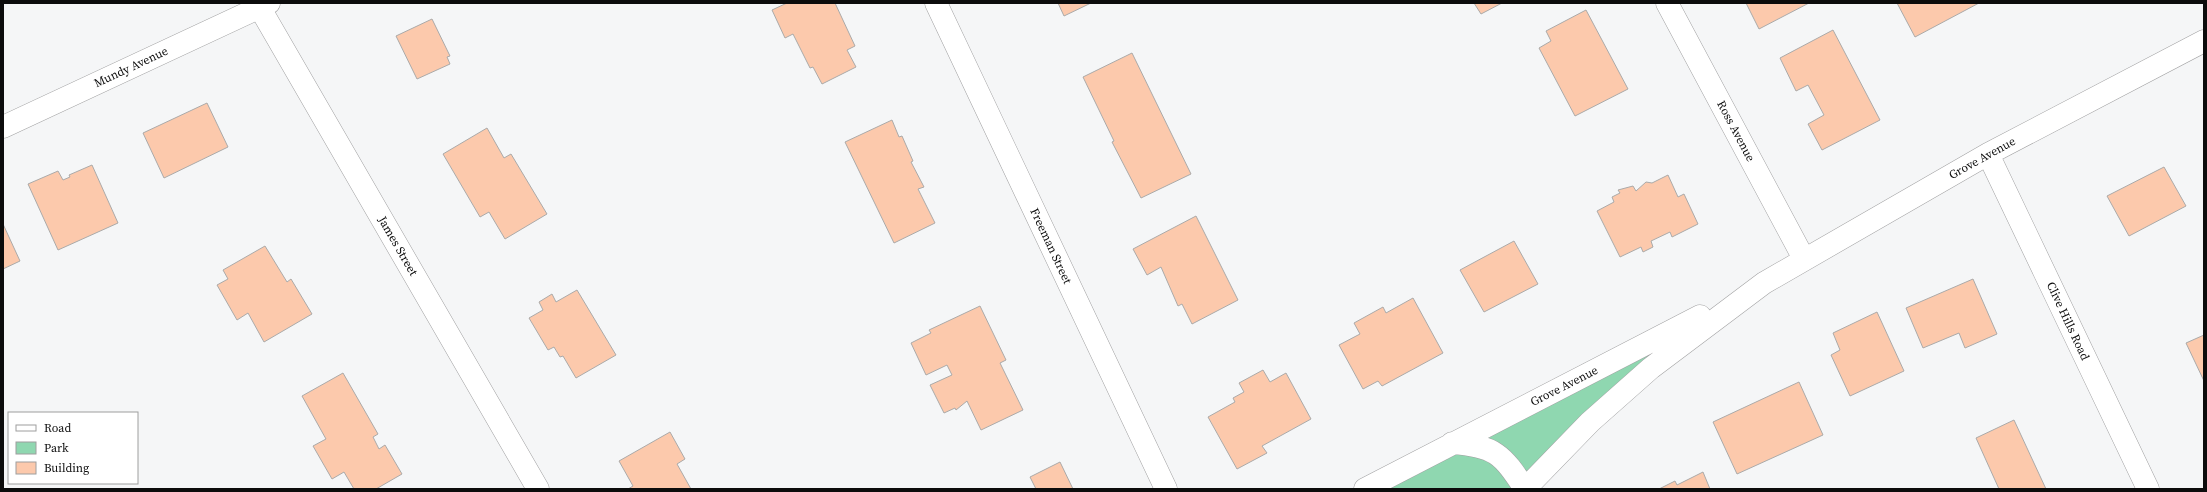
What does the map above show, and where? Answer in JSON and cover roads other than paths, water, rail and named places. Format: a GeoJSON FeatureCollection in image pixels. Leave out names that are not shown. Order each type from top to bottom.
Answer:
{"type":"FeatureCollection","features":[{"type":"Feature","properties":{"kind":"street","name":"Freeman Street"},"geometry":{"type":"LineString","coordinates":[[936,3],[1166,489]]}},
{"type":"Feature","properties":{"kind":"street","name":"Ross Avenue"},"geometry":{"type":"LineString","coordinates":[[1667,3],[1804,259]]}},
{"type":"Feature","properties":{"kind":"street","name":"Mundy Avenue"},"geometry":{"type":"LineString","coordinates":[[3,127],[262,4]]}},
{"type":"Feature","properties":{"kind":"street","name":"James Street"},"geometry":{"type":"LineString","coordinates":[[262,4],[538,489]]}},
{"type":"Feature","properties":{"kind":"street","name":"Grove Avenue"},"geometry":{"type":"LineString","coordinates":[[1365,489],[1764,283],[1988,154],[2204,41]]}},
{"type":"Feature","properties":{"kind":"street","name":"Clive Hills Road"},"geometry":{"type":"LineString","coordinates":[[1988,154],[2148,489]]}},
{"type":"Feature","properties":{"kind":"street","name":"Grove Avenue"},"geometry":{"type":"LineString","coordinates":[[1525,489],[1590,422],[1651,368],[1764,283]]}},
{"type":"Feature","properties":{"kind":"street"},"geometry":{"type":"LineString","coordinates":[[1452,444],[1476,445],[1499,455],[1510,466],[1525,489]]}}]}
